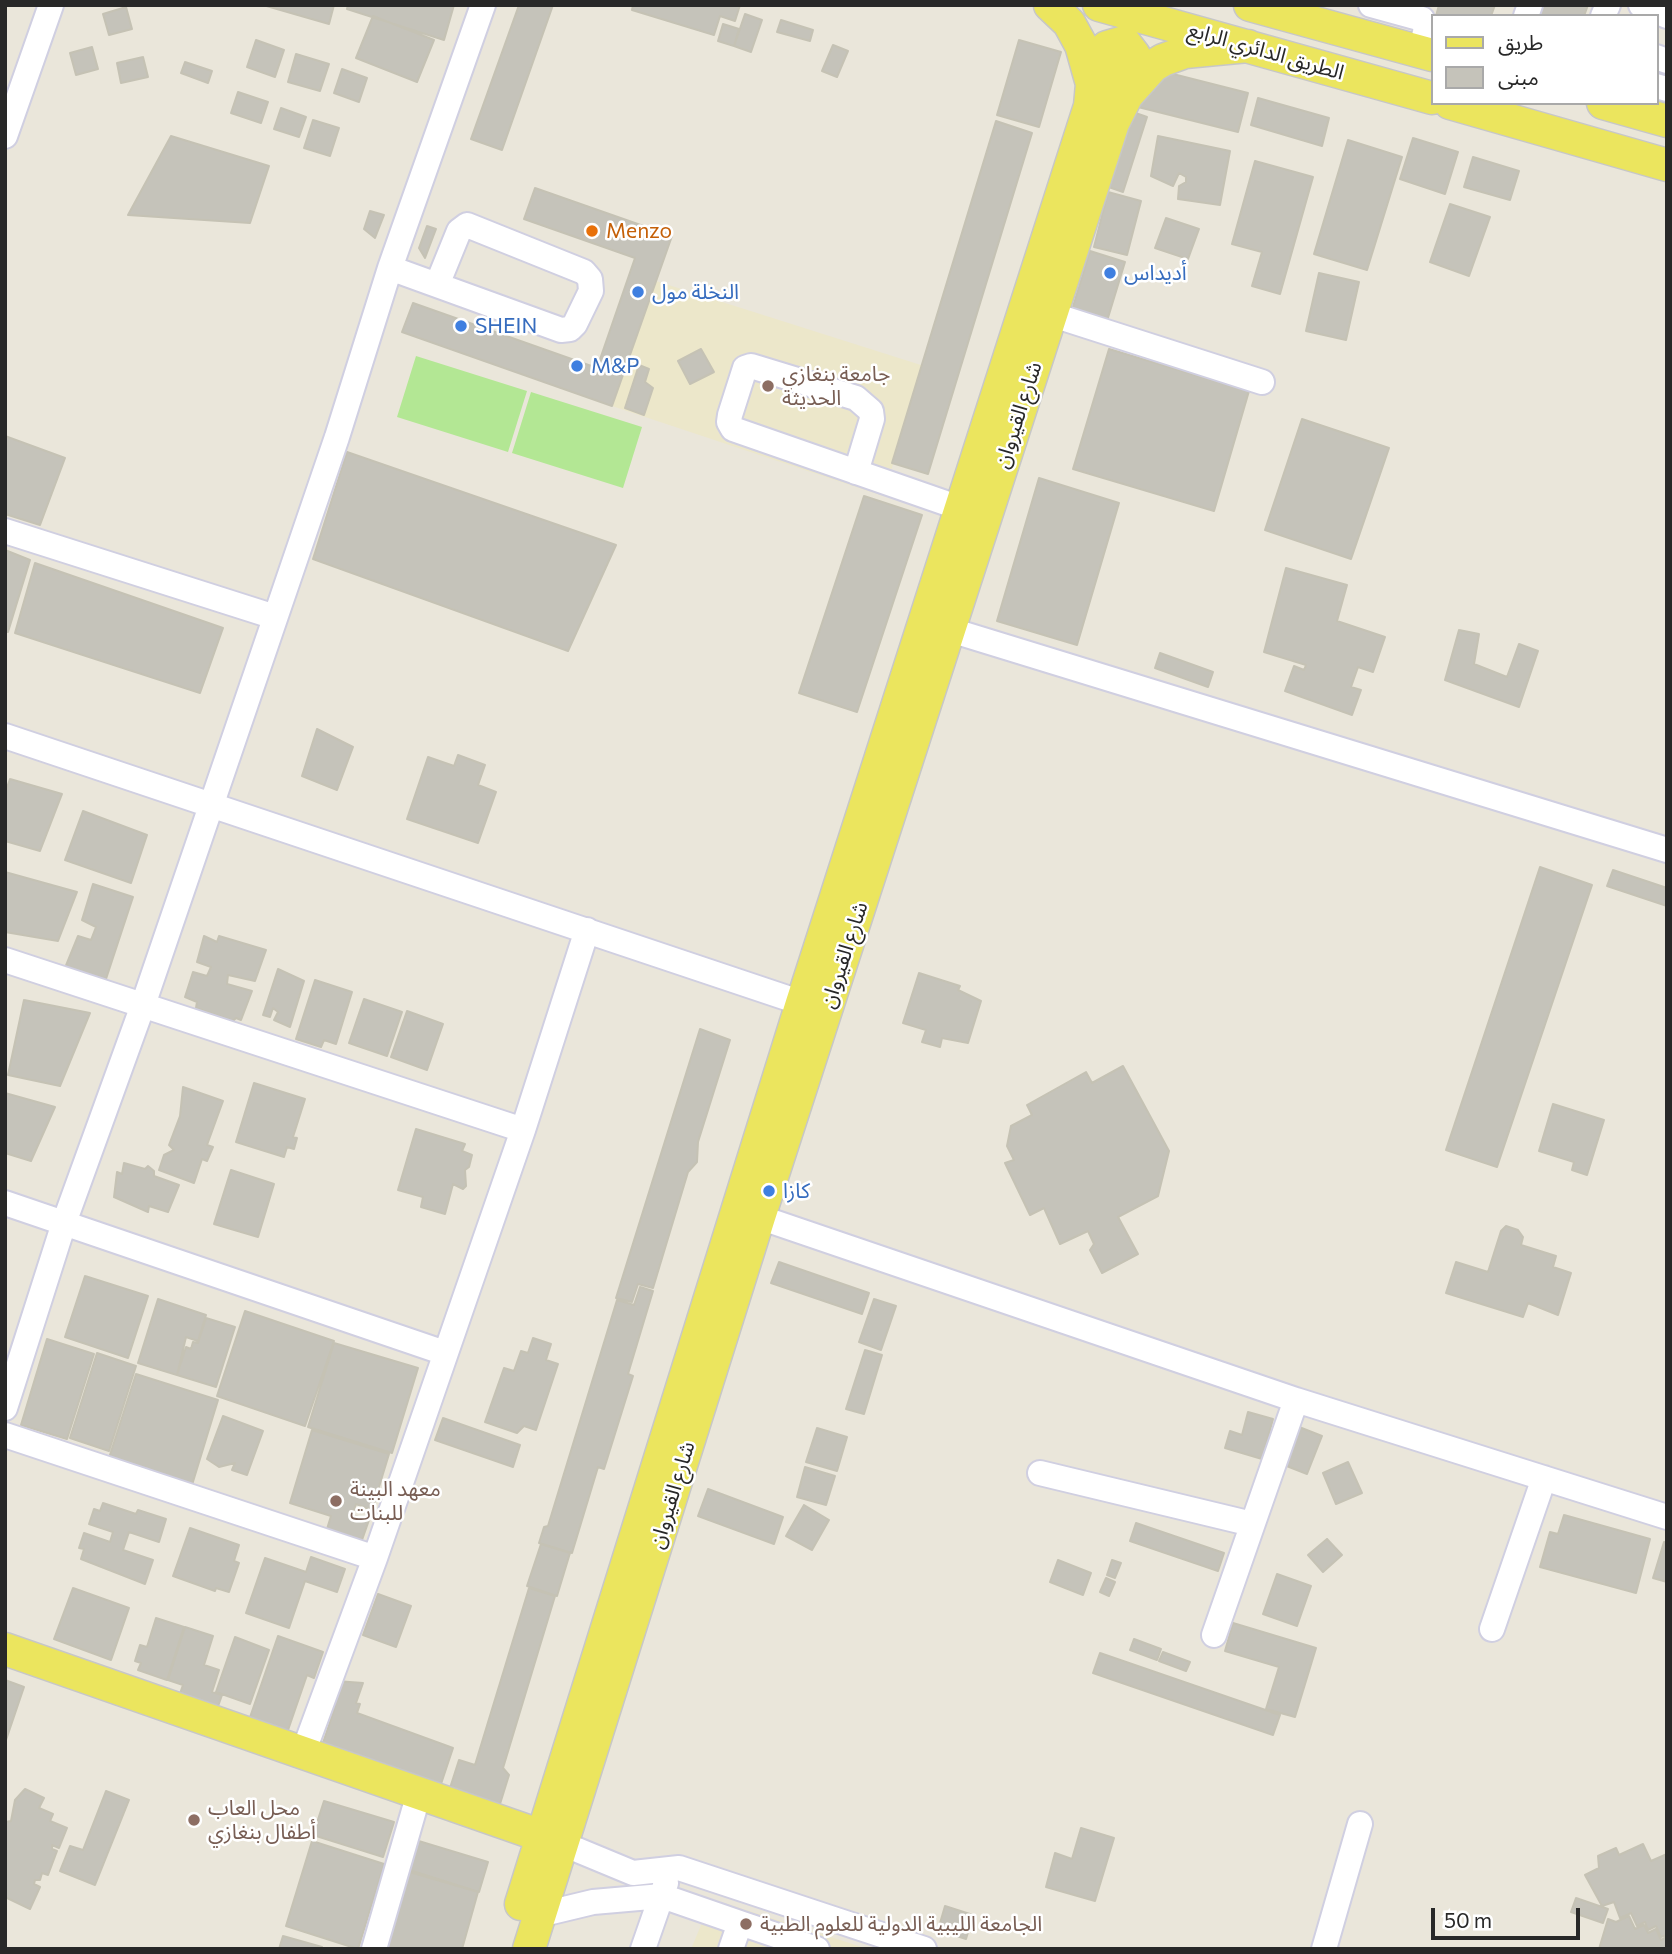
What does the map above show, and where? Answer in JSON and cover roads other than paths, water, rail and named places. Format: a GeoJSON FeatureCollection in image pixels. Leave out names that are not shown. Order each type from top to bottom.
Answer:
{"type":"FeatureCollection","features":[{"type":"Feature","properties":{"kind":"main road","name":"شارع القيروان"},"geometry":{"type":"LineString","coordinates":[[529,1949],[539,1915],[553,1840],[802,1003],[1050,314],[1104,104],[1090,75],[1082,45],[1069,23],[1049,5]]}},
{"type":"Feature","properties":{"kind":"main road","name":"الطريق الدائري الرابع"},"geometry":{"type":"LineString","coordinates":[[1099,5],[1430,97]]}},
{"type":"Feature","properties":{"kind":"main road","name":"الطريق الدائري الرابع"},"geometry":{"type":"LineString","coordinates":[[1250,5],[1297,11],[1426,53]]}},
{"type":"Feature","properties":{"kind":"main road","name":"شارع القيروان"},"geometry":{"type":"LineString","coordinates":[[507,1949],[553,1840],[759,1217],[938,626],[960,508],[1104,104],[1163,60],[1185,52],[1248,46]]}},
{"type":"Feature","properties":{"kind":"main road"},"geometry":{"type":"LineString","coordinates":[[1457,105],[1667,165]]}},
{"type":"Feature","properties":{"kind":"main road"},"geometry":{"type":"LineString","coordinates":[[1611,105],[1666,119]]}},
{"type":"Feature","properties":{"kind":"main road"},"geometry":{"type":"LineString","coordinates":[[5,1649],[553,1840]]}},
{"type":"Feature","properties":{"kind":"street"},"geometry":{"type":"LineString","coordinates":[[5,136],[15,79],[51,5]]}},
{"type":"Feature","properties":{"kind":"street"},"geometry":{"type":"LineString","coordinates":[[5,1408],[64,1223],[143,1005],[337,437],[390,268],[483,5]]}},
{"type":"Feature","properties":{"kind":"street"},"geometry":{"type":"LineString","coordinates":[[1371,5],[1422,19],[1426,29],[1426,53]]}},
{"type":"Feature","properties":{"kind":"street"},"geometry":{"type":"LineString","coordinates":[[1641,5],[1667,16]]}},
{"type":"Feature","properties":{"kind":"street"},"geometry":{"type":"LineString","coordinates":[[390,268],[561,330],[570,329],[575,324],[591,291],[590,279],[584,272],[467,226],[459,231],[437,285]]}},
{"type":"Feature","properties":{"kind":"street"},"geometry":{"type":"LineString","coordinates":[[1050,314],[1262,382]]}},
{"type":"Feature","properties":{"kind":"street"},"geometry":{"type":"LineString","coordinates":[[856,472],[872,419],[871,411],[856,398],[751,366],[745,368],[730,415],[729,422],[733,429],[856,472],[960,508]]}},
{"type":"Feature","properties":{"kind":"street"},"geometry":{"type":"LineString","coordinates":[[5,531],[275,617]]}},
{"type":"Feature","properties":{"kind":"street"},"geometry":{"type":"LineString","coordinates":[[938,626],[1667,850]]}},
{"type":"Feature","properties":{"kind":"street"},"geometry":{"type":"LineString","coordinates":[[5,736],[802,1003]]}},
{"type":"Feature","properties":{"kind":"street"},"geometry":{"type":"LineString","coordinates":[[303,1753],[375,1558],[523,1130],[587,930]]}},
{"type":"Feature","properties":{"kind":"street"},"geometry":{"type":"LineString","coordinates":[[5,960],[523,1130]]}},
{"type":"Feature","properties":{"kind":"street"},"geometry":{"type":"LineString","coordinates":[[5,1203],[445,1353]]}},
{"type":"Feature","properties":{"kind":"street"},"geometry":{"type":"LineString","coordinates":[[759,1217],[1296,1400],[1667,1517]]}},
{"type":"Feature","properties":{"kind":"street"},"geometry":{"type":"LineString","coordinates":[[1214,1635],[1296,1400]]}},
{"type":"Feature","properties":{"kind":"street"},"geometry":{"type":"LineString","coordinates":[[5,1435],[375,1558]]}},
{"type":"Feature","properties":{"kind":"street"},"geometry":{"type":"LineString","coordinates":[[1040,1473],[1252,1524]]}},
{"type":"Feature","properties":{"kind":"street"},"geometry":{"type":"LineString","coordinates":[[1492,1629],[1544,1478]]}},
{"type":"Feature","properties":{"kind":"street"},"geometry":{"type":"LineString","coordinates":[[374,1949],[419,1793]]}},
{"type":"Feature","properties":{"kind":"street"},"geometry":{"type":"LineString","coordinates":[[1324,1949],[1360,1824]]}},
{"type":"Feature","properties":{"kind":"street"},"geometry":{"type":"LineString","coordinates":[[553,1840],[633,1873],[671,1867],[924,1949]]}},
{"type":"Feature","properties":{"kind":"street"},"geometry":{"type":"LineString","coordinates":[[643,1949],[671,1867]]}},
{"type":"Feature","properties":{"kind":"street"},"geometry":{"type":"LineString","coordinates":[[539,1915],[582,1904],[660,1902],[734,1941],[771,1940],[817,1949]]}},
{"type":"Feature","properties":{"kind":"place","name":"Menzo"},"geometry":{"type":"Point","coordinates":[592,231]}},
{"type":"Feature","properties":{"kind":"place","name":"أديداس"},"geometry":{"type":"Point","coordinates":[1110,273]}},
{"type":"Feature","properties":{"kind":"place","name":"النخلة مول"},"geometry":{"type":"Point","coordinates":[638,292]}},
{"type":"Feature","properties":{"kind":"place","name":"SHEIN"},"geometry":{"type":"Point","coordinates":[461,326]}},
{"type":"Feature","properties":{"kind":"place","name":"M&P"},"geometry":{"type":"Point","coordinates":[577,366]}},
{"type":"Feature","properties":{"kind":"place","name":"جامعة بنغازي الحديثة"},"geometry":{"type":"Point","coordinates":[768,386]}},
{"type":"Feature","properties":{"kind":"place","name":"كازا"},"geometry":{"type":"Point","coordinates":[769,1191]}},
{"type":"Feature","properties":{"kind":"place","name":"معهد البينة للبنات"},"geometry":{"type":"Point","coordinates":[336,1501]}},
{"type":"Feature","properties":{"kind":"place","name":"محل العاب أطفال بنغازي"},"geometry":{"type":"Point","coordinates":[194,1820]}},
{"type":"Feature","properties":{"kind":"place","name":"الجامعة الليبية الدولية للعلوم الطبية"},"geometry":{"type":"Point","coordinates":[746,1924]}}]}
